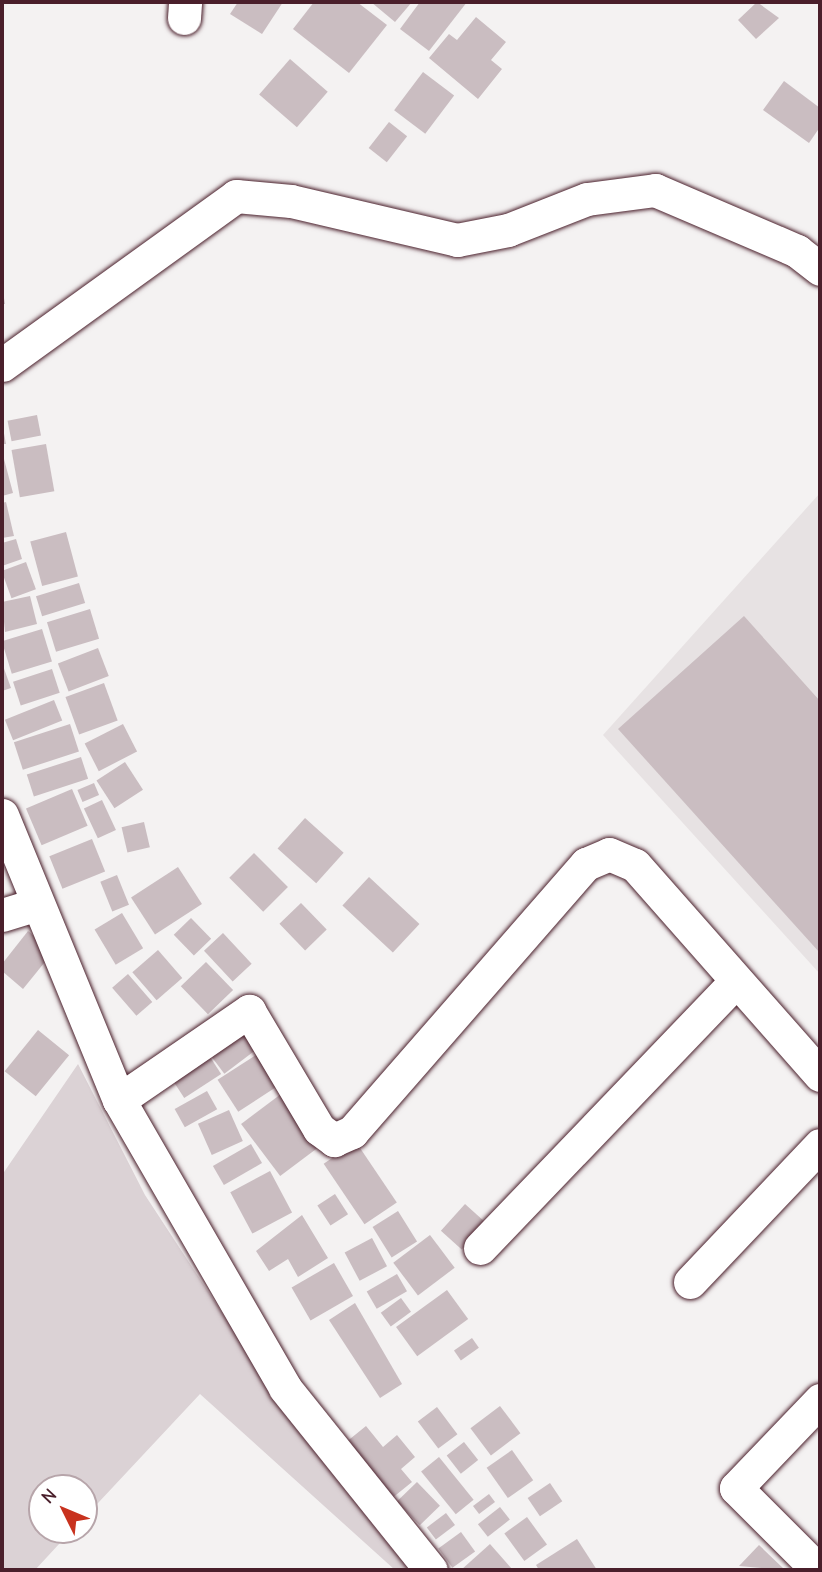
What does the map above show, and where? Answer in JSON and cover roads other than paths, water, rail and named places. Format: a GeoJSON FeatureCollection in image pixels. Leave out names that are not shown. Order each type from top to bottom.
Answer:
{"type":"FeatureCollection","features":[{"type":"Feature","properties":{"kind":"street"},"geometry":{"type":"LineString","coordinates":[[2,365],[236,196],[291,201],[457,240],[508,230],[587,198],[655,190],[797,251],[820,269]]}},
{"type":"Feature","properties":{"kind":"street"},"geometry":{"type":"LineString","coordinates":[[2,816],[35,905],[119,1100],[285,1388],[431,1570]]}},
{"type":"Feature","properties":{"kind":"street"},"geometry":{"type":"LineString","coordinates":[[119,1100],[249,1011],[319,1129],[334,1140],[352,1132],[586,864],[609,854],[635,865],[735,982],[820,1074]]}},
{"type":"Feature","properties":{"kind":"street"},"geometry":{"type":"LineString","coordinates":[[2,915],[35,905]]}},
{"type":"Feature","properties":{"kind":"street"},"geometry":{"type":"LineString","coordinates":[[480,1248],[735,982]]}},
{"type":"Feature","properties":{"kind":"street"},"geometry":{"type":"LineString","coordinates":[[690,1282],[820,1145]]}},
{"type":"Feature","properties":{"kind":"street"},"geometry":{"type":"LineString","coordinates":[[818,1570],[736,1488],[820,1400]]}}]}
